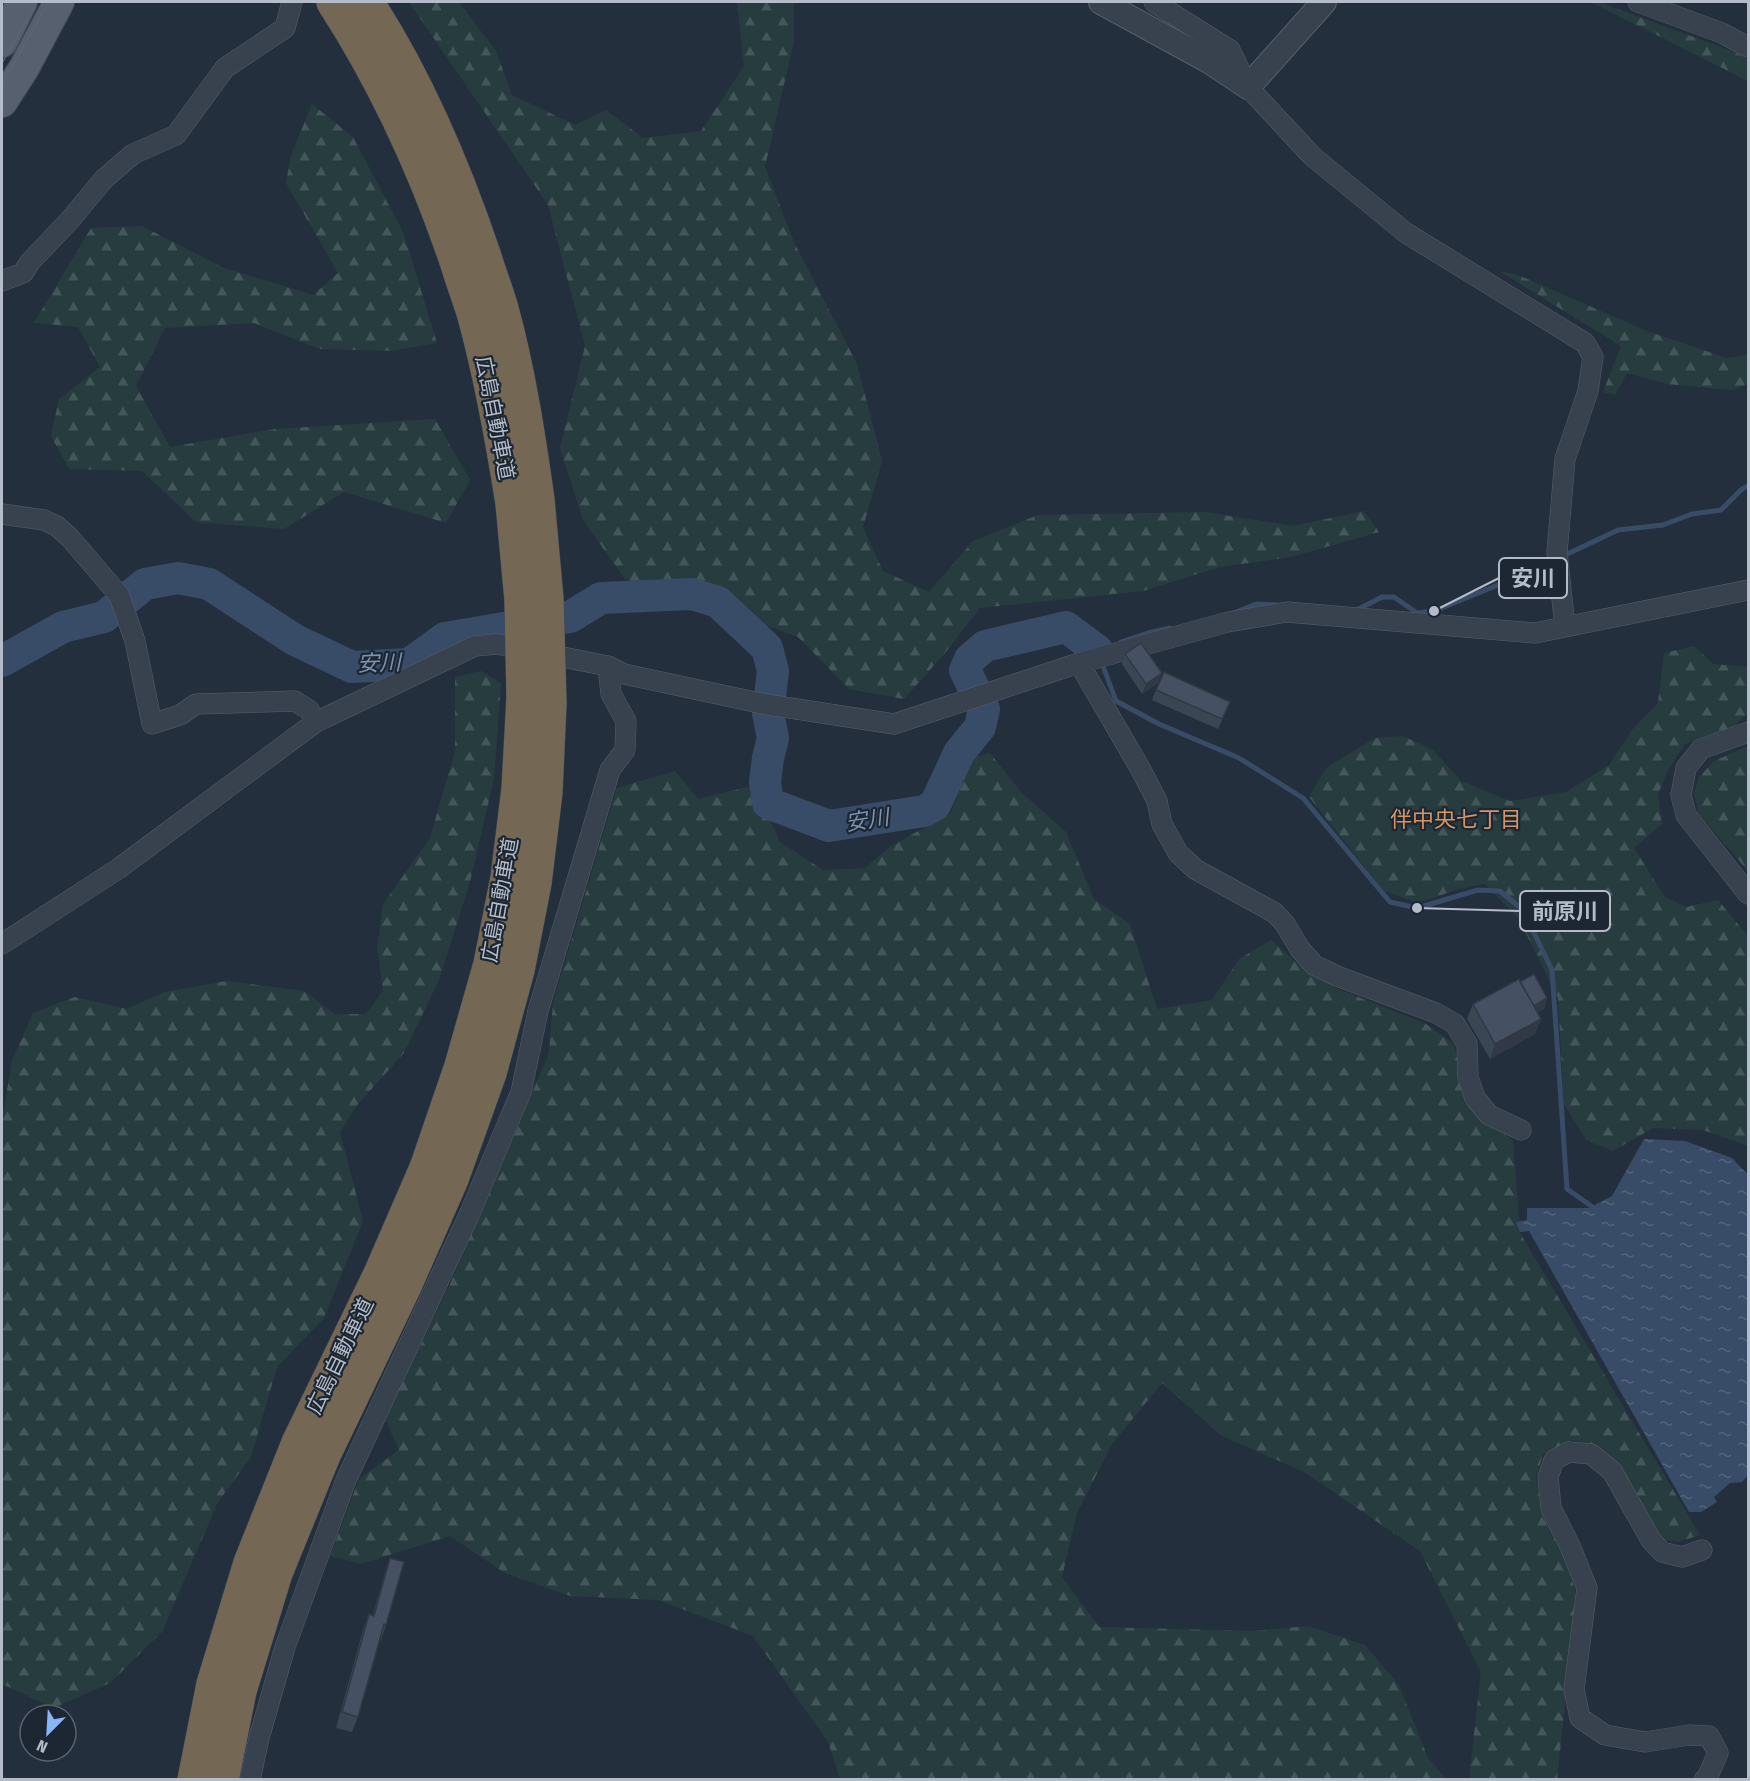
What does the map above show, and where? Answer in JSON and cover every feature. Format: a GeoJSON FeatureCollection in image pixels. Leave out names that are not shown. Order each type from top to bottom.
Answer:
{"type":"FeatureCollection","features":[{"type":"Feature","properties":{"kind":"highway","name":"広島自動車道"},"geometry":{"type":"LineString","coordinates":[[194,1779],[213,1684],[250,1563],[298,1443],[380,1274],[426,1168],[461,1066],[490,964],[507,878],[518,789],[536,701],[547,599],[525,502],[524,405],[502,308],[471,216],[439,137],[405,66],[355,9]]}},
{"type":"Feature","properties":{"kind":"highway","name":"広島自動車道"},"geometry":{"type":"LineString","coordinates":[[222,1779],[240,1691],[276,1573],[324,1455],[405,1286],[453,1179],[490,1073],[518,970],[536,883],[546,792],[536,701]]}},
{"type":"Feature","properties":{"kind":"main road"},"geometry":{"type":"LineString","coordinates":[[2,42],[22,2]]}},
{"type":"Feature","properties":{"kind":"main road"},"geometry":{"type":"LineString","coordinates":[[2,102],[24,68],[58,2]]}},
{"type":"Feature","properties":{"kind":"street"},"geometry":{"type":"LineString","coordinates":[[2,281],[23,273],[30,262],[69,221],[104,179],[133,154],[176,135],[225,68],[285,28],[292,2]]}},
{"type":"Feature","properties":{"kind":"street"},"geometry":{"type":"LineString","coordinates":[[1101,2],[1209,61],[1248,87],[1312,156],[1406,233],[1585,343],[1593,357],[1588,390],[1565,459],[1558,559],[1565,627]]}},
{"type":"Feature","properties":{"kind":"street"},"geometry":{"type":"LineString","coordinates":[[1154,2],[1230,50],[1248,87]]}},
{"type":"Feature","properties":{"kind":"street"},"geometry":{"type":"LineString","coordinates":[[1248,87],[1324,2]]}},
{"type":"Feature","properties":{"kind":"street"},"geometry":{"type":"LineString","coordinates":[[1638,2],[1665,6],[1749,47]]}},
{"type":"Feature","properties":{"kind":"street"},"geometry":{"type":"LineString","coordinates":[[2,514],[44,520],[57,526],[70,538],[122,601],[135,641],[152,724],[180,715],[196,704],[294,701],[309,710],[316,722]]}},
{"type":"Feature","properties":{"kind":"street"},"geometry":{"type":"LineString","coordinates":[[2,944],[118,869],[316,722],[475,646],[497,644],[608,666],[624,674],[769,704],[894,724],[1079,663],[1228,622],[1287,612],[1535,633],[1749,590]]}},
{"type":"Feature","properties":{"kind":"street"},"geometry":{"type":"LineString","coordinates":[[1079,663],[1141,770],[1157,801],[1162,824],[1178,853],[1195,868],[1275,913],[1286,924],[1300,950],[1314,965],[1337,976],[1436,1013],[1455,1024],[1467,1044],[1468,1077],[1475,1098],[1489,1115],[1521,1130]]}},
{"type":"Feature","properties":{"kind":"street"},"geometry":{"type":"LineString","coordinates":[[250,1779],[259,1738],[285,1647],[346,1480],[469,1215],[521,1092],[538,1011],[610,770],[625,750],[626,721],[611,694],[608,666]]}},
{"type":"Feature","properties":{"kind":"street"},"geometry":{"type":"LineString","coordinates":[[1749,732],[1701,748],[1686,768],[1681,795],[1686,815],[1749,894]]}},
{"type":"Feature","properties":{"kind":"street"},"geometry":{"type":"LineString","coordinates":[[1702,1550],[1682,1557],[1662,1552],[1651,1540],[1612,1471],[1591,1454],[1569,1452],[1554,1460],[1548,1477],[1551,1508],[1587,1588],[1574,1689],[1580,1718],[1605,1735],[1645,1742],[1689,1735],[1709,1736],[1718,1753],[1707,1778],[1704,1779]]}},
{"type":"Feature","properties":{"kind":"green space"},"geometry":{"type":"Polygon","coordinates":[[[409,2],[459,2],[496,51],[512,95],[575,125],[606,110],[643,138],[701,131],[744,66],[737,2],[794,2],[794,41],[765,167],[794,242],[857,364],[882,461],[863,527],[883,571],[929,592],[973,541],[1038,515],[1205,512],[1293,526],[1364,511],[1379,532],[1291,557],[1220,567],[1143,591],[980,608],[945,653],[904,699],[849,689],[798,637],[717,607],[625,579],[583,520],[560,448],[585,346],[548,205],[409,2]]]}},
{"type":"Feature","properties":{"kind":"green space"},"geometry":{"type":"Polygon","coordinates":[[[1591,2],[1599,2],[1748,59],[1748,81],[1591,2]]]}},
{"type":"Feature","properties":{"kind":"green space"},"geometry":{"type":"Polygon","coordinates":[[[312,104],[353,137],[404,234],[437,343],[392,351],[320,349],[254,323],[165,328],[136,386],[170,447],[275,429],[435,419],[470,480],[446,523],[344,492],[284,529],[196,522],[142,471],[69,469],[51,436],[59,399],[100,367],[78,327],[34,323],[91,228],[142,226],[224,268],[313,295],[338,273],[286,183],[291,155],[312,104]]]}},
{"type":"Feature","properties":{"kind":"green space"},"geometry":{"type":"Polygon","coordinates":[[[1499,271],[1518,275],[1647,331],[1727,358],[1748,355],[1748,384],[1732,390],[1667,384],[1627,373],[1615,395],[1603,392],[1621,346],[1499,271]]]}},
{"type":"Feature","properties":{"kind":"green space"},"geometry":{"type":"Polygon","coordinates":[[[1694,646],[1713,664],[1748,667],[1748,713],[1733,727],[1685,744],[1667,772],[1658,795],[1662,824],[1634,848],[1665,897],[1686,907],[1718,900],[1748,936],[1748,1146],[1703,1130],[1653,1128],[1613,1151],[1586,1140],[1564,1104],[1558,998],[1519,919],[1485,884],[1459,889],[1418,903],[1384,891],[1309,797],[1326,768],[1375,738],[1403,736],[1433,750],[1461,781],[1510,801],[1566,792],[1609,765],[1632,730],[1658,703],[1664,653],[1694,646]]]}},
{"type":"Feature","properties":{"kind":"green space"},"geometry":{"type":"Polygon","coordinates":[[[481,671],[501,683],[494,779],[470,882],[439,980],[404,1053],[358,1104],[340,1132],[363,1221],[324,1318],[277,1367],[251,1457],[218,1502],[162,1632],[110,1683],[65,1703],[43,1703],[2,1684],[2,1121],[12,1060],[33,1013],[75,997],[127,1009],[164,992],[227,981],[304,991],[335,1014],[366,1014],[383,991],[377,948],[383,904],[430,838],[455,751],[455,677],[481,671]]]}},
{"type":"Feature","properties":{"kind":"green space"},"geometry":{"type":"Polygon","coordinates":[[[1748,746],[1748,871],[1699,814],[1694,794],[1699,777],[1714,761],[1748,746]]]}},
{"type":"Feature","properties":{"kind":"green space"},"geometry":{"type":"Polygon","coordinates":[[[990,753],[1021,792],[1066,832],[1094,899],[1130,924],[1157,1009],[1212,1000],[1239,959],[1271,940],[1305,970],[1336,988],[1426,1024],[1454,1044],[1463,1088],[1481,1120],[1513,1140],[1520,1233],[1700,1535],[1678,1542],[1661,1539],[1617,1465],[1598,1446],[1572,1440],[1543,1454],[1536,1478],[1542,1512],[1562,1549],[1575,1590],[1557,1780],[1469,1779],[1481,1672],[1420,1551],[1304,1472],[1222,1436],[1162,1383],[1112,1444],[1077,1513],[1062,1577],[1099,1627],[1254,1631],[1308,1626],[1365,1645],[1399,1685],[1428,1758],[1446,1779],[840,1779],[828,1742],[753,1636],[658,1600],[570,1596],[505,1573],[450,1536],[361,1564],[330,1556],[359,1479],[399,1450],[385,1419],[451,1282],[549,1053],[553,1002],[617,788],[675,771],[698,799],[755,785],[780,842],[823,870],[865,868],[891,846],[951,813],[971,758],[990,753]]]}},
{"type":"Feature","properties":{"kind":"water"},"geometry":{"type":"Polygon","coordinates":[[[1644,1139],[1685,1141],[1732,1158],[1748,1175],[1748,1475],[1742,1482],[1730,1483],[1714,1497],[1717,1502],[1701,1512],[1689,1512],[1529,1231],[1520,1232],[1516,1222],[1527,1220],[1527,1208],[1589,1208],[1612,1196],[1644,1139]]]}},
{"type":"Feature","properties":{"kind":"building"},"geometry":{"type":"Polygon","coordinates":[[[1141,643],[1162,673],[1146,684],[1125,654],[1141,643]]]}},
{"type":"Feature","properties":{"kind":"building"},"geometry":{"type":"Polygon","coordinates":[[[1164,672],[1230,702],[1222,719],[1156,690],[1164,672]]]}},
{"type":"Feature","properties":{"kind":"building"},"geometry":{"type":"Polygon","coordinates":[[[1534,974],[1547,998],[1534,1006],[1520,982],[1534,974]]]}},
{"type":"Feature","properties":{"kind":"building"},"geometry":{"type":"Polygon","coordinates":[[[1519,979],[1541,1019],[1495,1044],[1473,1004],[1519,979]]]}},
{"type":"Feature","properties":{"kind":"building"},"geometry":{"type":"Polygon","coordinates":[[[390,1558],[404,1562],[358,1717],[342,1712],[369,1614],[374,1616],[390,1558]]]}},
{"type":"Feature","properties":{"kind":"waterway","name":"安川"},"geometry":{"type":"LineString","coordinates":[[1561,557],[1618,530],[1663,525],[1692,514],[1721,510],[1748,486]]}},
{"type":"Feature","properties":{"kind":"waterway","name":"安川"},"geometry":{"type":"LineString","coordinates":[[1355,611],[1382,597],[1394,597],[1417,613],[1434,611],[1552,561]]}},
{"type":"Feature","properties":{"kind":"waterway","name":"安川"},"geometry":{"type":"LineString","coordinates":[[2,661],[63,627],[104,617],[145,584],[178,578],[209,584],[295,640],[352,667],[409,664],[445,638],[570,617],[601,598],[692,594],[718,602],[767,648],[773,671],[768,713],[773,738],[765,782],[768,803],[829,826],[924,811],[935,805],[959,753],[980,727],[984,709],[965,670],[970,659],[985,646],[1066,627],[1097,650]]}},
{"type":"Feature","properties":{"kind":"waterway","name":"安川"},"geometry":{"type":"LineString","coordinates":[[1234,613],[1256,604],[1277,605]]}},
{"type":"Feature","properties":{"kind":"waterway","name":"安川"},"geometry":{"type":"LineString","coordinates":[[1121,642],[1170,628]]}},
{"type":"Feature","properties":{"kind":"waterway"},"geometry":{"type":"LineString","coordinates":[[1103,666],[1116,701],[1159,724],[1239,758],[1303,798],[1390,902],[1417,908],[1478,890],[1500,891],[1523,910],[1552,970],[1567,1189],[1597,1210]]}},
{"type":"Feature","properties":{"kind":"tram line"},"geometry":{"type":"LineString","coordinates":[[2,63],[37,2]]}},
{"type":"Feature","properties":{"kind":"tram line"},"geometry":{"type":"LineString","coordinates":[[2,85],[48,2]]}},
{"type":"Feature","properties":{"kind":"place","name":"安川"},"geometry":{"type":"Point","coordinates":[1434,611]}},
{"type":"Feature","properties":{"kind":"place","name":"前原川"},"geometry":{"type":"Point","coordinates":[1417,908]}},
{"type":"Feature","properties":{"kind":"district","name":"伴中央七丁目"},"geometry":{"type":"Point","coordinates":[1456,819]}}]}
